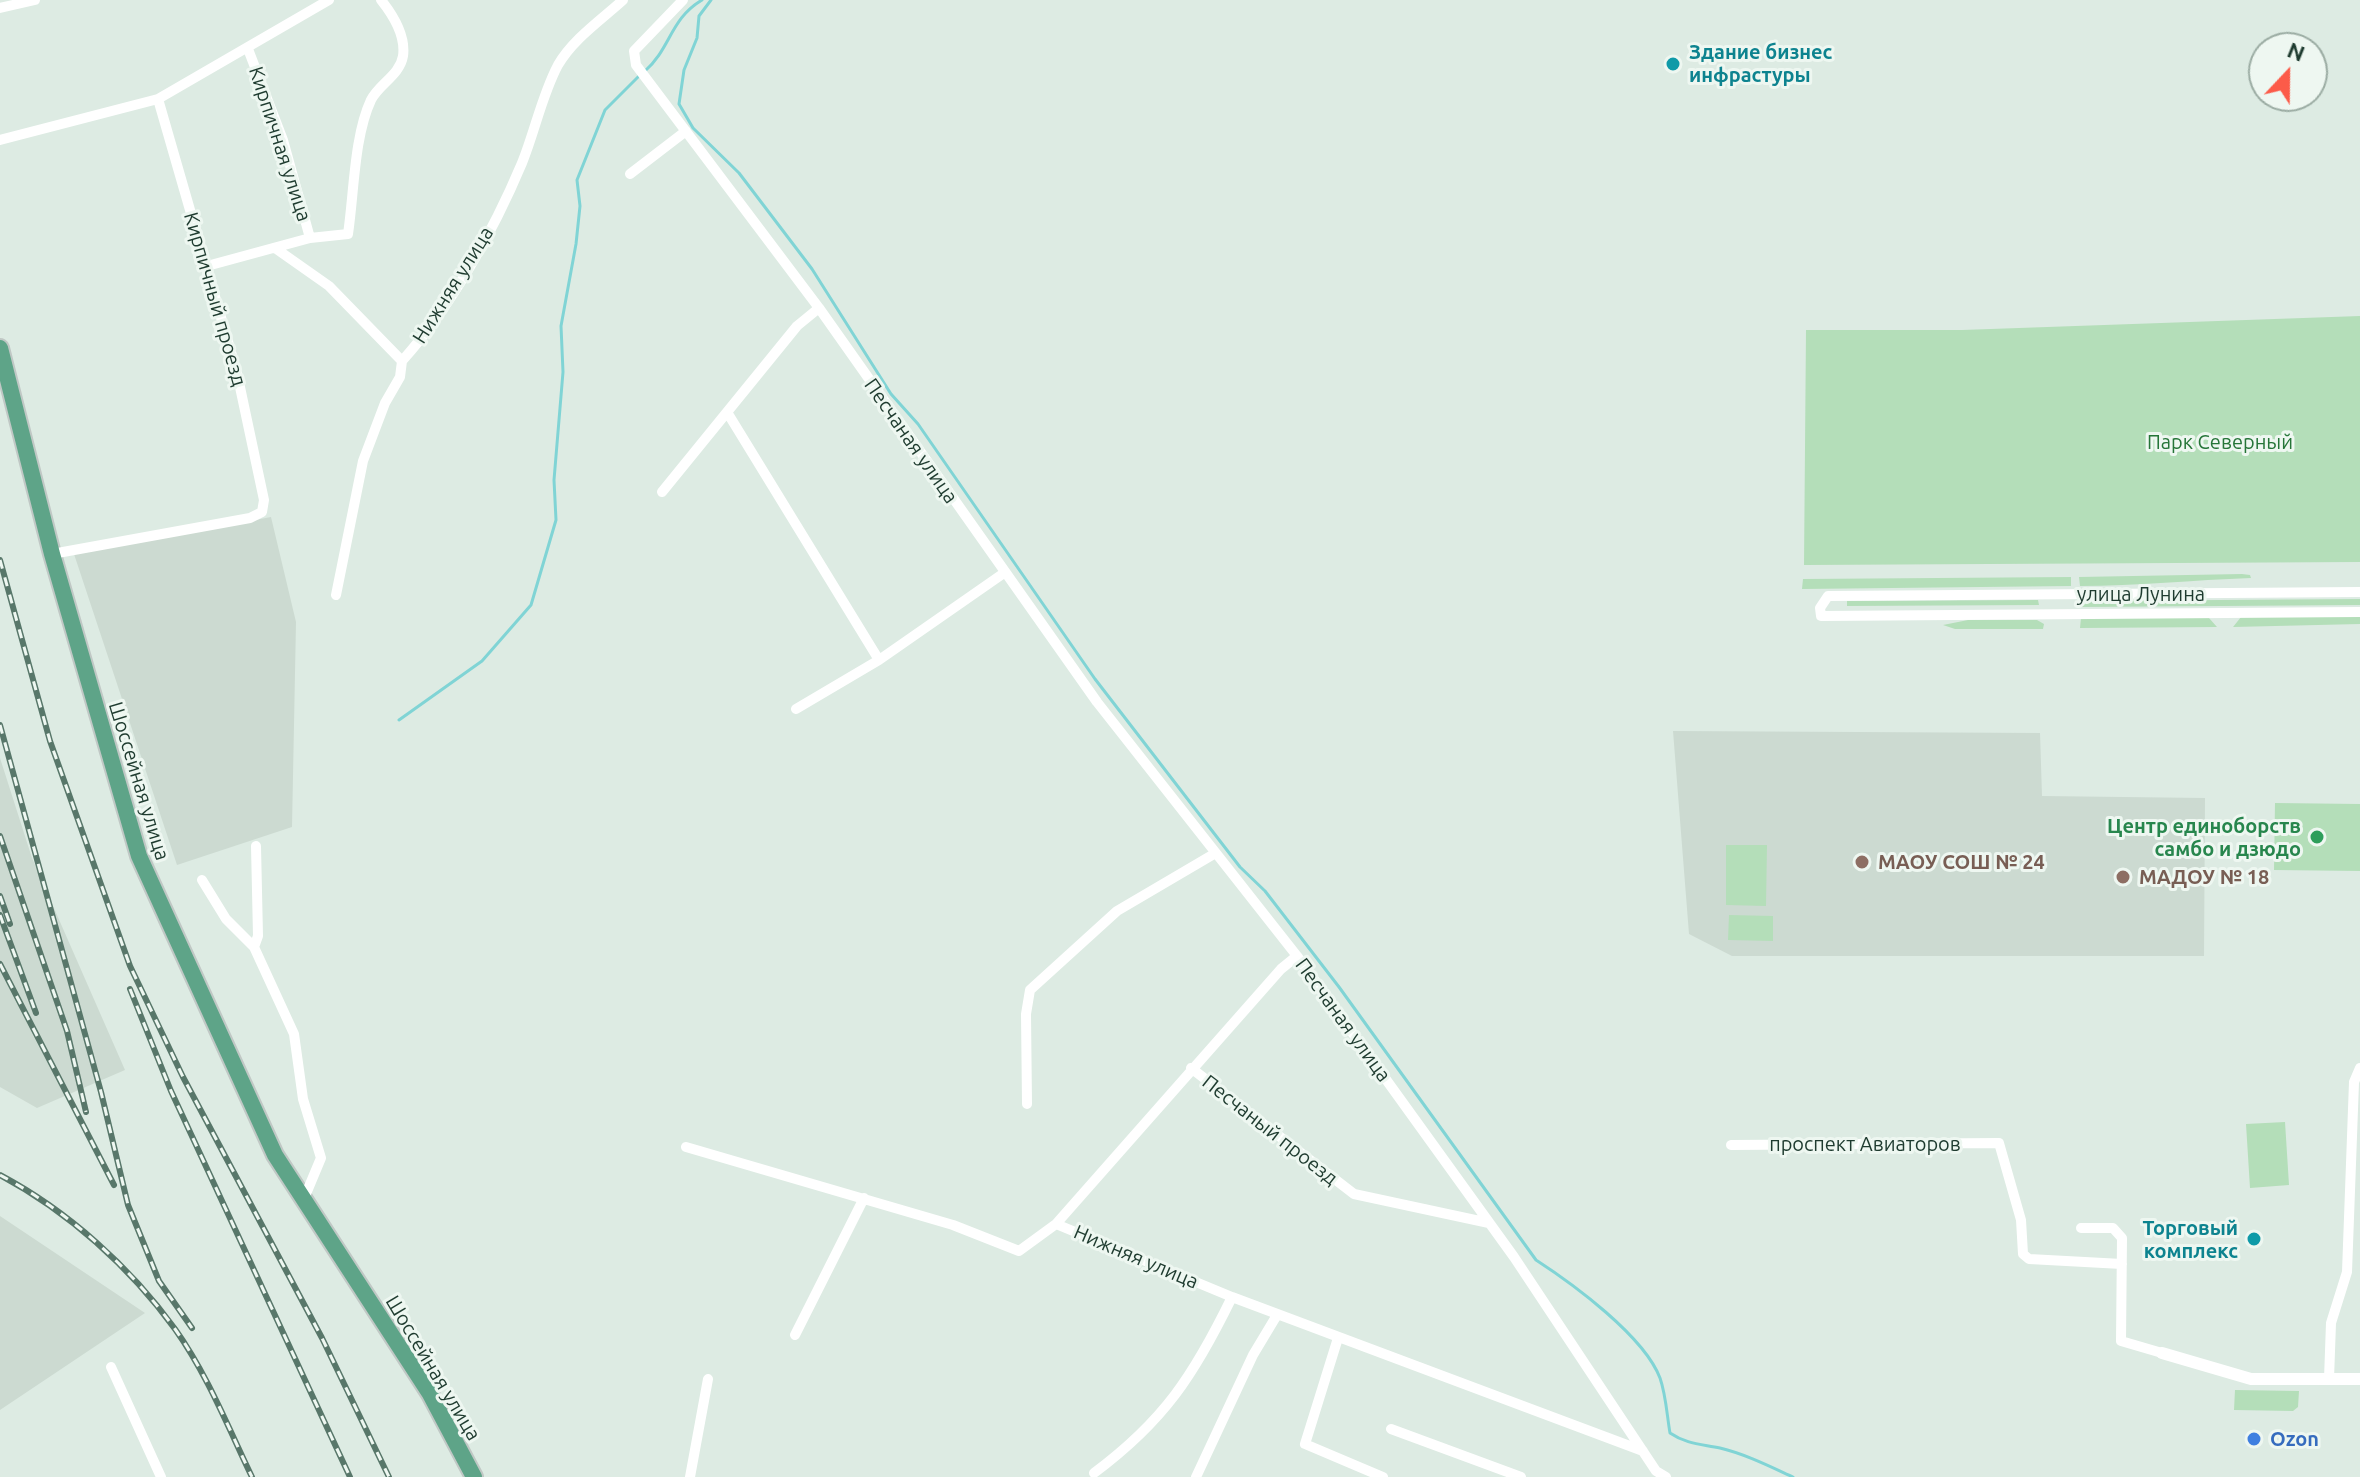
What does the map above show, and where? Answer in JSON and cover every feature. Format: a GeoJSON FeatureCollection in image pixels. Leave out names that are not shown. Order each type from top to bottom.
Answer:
{"type":"FeatureCollection","features":[{"type":"Feature","properties":{"kind":"main road","name":"Шоссейная улица"},"geometry":{"type":"LineString","coordinates":[[0,348],[52,554],[139,856],[275,1155],[430,1394],[474,1477]]}},
{"type":"Feature","properties":{"kind":"street"},"geometry":{"type":"LineString","coordinates":[[0,8],[35,0]]}},
{"type":"Feature","properties":{"kind":"street","name":"Кирпичная улица"},"geometry":{"type":"LineString","coordinates":[[0,140],[158,99],[329,0]]}},
{"type":"Feature","properties":{"kind":"street"},"geometry":{"type":"LineString","coordinates":[[207,266],[310,238],[348,234],[365,118],[373,97],[397,70],[403,58],[403,39],[392,13],[381,0]]}},
{"type":"Feature","properties":{"kind":"street","name":"Нижняя улица"},"geometry":{"type":"LineString","coordinates":[[336,595],[363,461],[385,403],[400,377],[402,361],[475,255],[499,212],[522,163],[558,64],[579,38],[623,0]]}},
{"type":"Feature","properties":{"kind":"street","name":"Песчаная улица"},"geometry":{"type":"LineString","coordinates":[[683,0],[634,51],[633,59],[819,308],[1097,702],[1297,956],[1489,1223],[1657,1475]]}},
{"type":"Feature","properties":{"kind":"street","name":"Кирпичная улица"},"geometry":{"type":"LineString","coordinates":[[248,49],[283,140],[310,238]]}},
{"type":"Feature","properties":{"kind":"street","name":"Кирпичный проезд"},"geometry":{"type":"LineString","coordinates":[[52,554],[250,518],[262,512],[264,500],[237,373],[158,99]]}},
{"type":"Feature","properties":{"kind":"street"},"geometry":{"type":"LineString","coordinates":[[630,174],[686,131]]}},
{"type":"Feature","properties":{"kind":"street"},"geometry":{"type":"LineString","coordinates":[[275,248],[329,286],[402,361]]}},
{"type":"Feature","properties":{"kind":"street"},"geometry":{"type":"LineString","coordinates":[[662,492],[797,326],[819,308]]}},
{"type":"Feature","properties":{"kind":"street"},"geometry":{"type":"LineString","coordinates":[[727,412],[879,660]]}},
{"type":"Feature","properties":{"kind":"street"},"geometry":{"type":"LineString","coordinates":[[796,709],[879,660],[1004,573]]}},
{"type":"Feature","properties":{"kind":"street","name":"улица Лунина"},"geometry":{"type":"LineString","coordinates":[[2360,592],[2054,594],[2054,612],[2360,612]]}},
{"type":"Feature","properties":{"kind":"street"},"geometry":{"type":"LineString","coordinates":[[2054,594],[1828,596],[1820,608],[1821,616],[2054,612]]}},
{"type":"Feature","properties":{"kind":"street"},"geometry":{"type":"LineString","coordinates":[[254,947],[258,936],[256,846]]}},
{"type":"Feature","properties":{"kind":"street"},"geometry":{"type":"LineString","coordinates":[[1027,1104],[1026,1014],[1030,990],[1117,911],[1214,854]]}},
{"type":"Feature","properties":{"kind":"street"},"geometry":{"type":"LineString","coordinates":[[202,880],[226,919],[254,947],[294,1034],[303,1099],[321,1158],[303,1201]]}},
{"type":"Feature","properties":{"kind":"street","name":"Песчаный проезд"},"geometry":{"type":"LineString","coordinates":[[1056,1224],[1191,1068],[1281,969],[1297,956]]}},
{"type":"Feature","properties":{"kind":"street","name":"Песчаный проезд"},"geometry":{"type":"LineString","coordinates":[[1191,1068],[1354,1194],[1489,1223]]}},
{"type":"Feature","properties":{"kind":"street"},"geometry":{"type":"LineString","coordinates":[[2329,1379],[2331,1323],[2347,1272],[2354,1082],[2360,1068]]}},
{"type":"Feature","properties":{"kind":"street","name":"проспект Авиаторов"},"geometry":{"type":"LineString","coordinates":[[1731,1145],[1999,1143],[2021,1220],[2023,1254],[2029,1259],[2122,1264]]}},
{"type":"Feature","properties":{"kind":"street","name":"Нижняя улица"},"geometry":{"type":"LineString","coordinates":[[686,1147],[953,1225],[1019,1251],[1056,1224],[1277,1315],[1643,1451]]}},
{"type":"Feature","properties":{"kind":"street"},"geometry":{"type":"LineString","coordinates":[[795,1335],[864,1198]]}},
{"type":"Feature","properties":{"kind":"street"},"geometry":{"type":"LineString","coordinates":[[2081,1228],[2113,1228],[2122,1238],[2121,1341],[2251,1379],[2360,1379]]}},
{"type":"Feature","properties":{"kind":"street"},"geometry":{"type":"LineString","coordinates":[[1094,1473],[1137,1441],[1164,1412],[1204,1354],[1232,1297]]}},
{"type":"Feature","properties":{"kind":"street"},"geometry":{"type":"LineString","coordinates":[[1196,1477],[1253,1355],[1277,1315]]}},
{"type":"Feature","properties":{"kind":"street"},"geometry":{"type":"LineString","coordinates":[[1338,1338],[1305,1444],[1383,1477]]}},
{"type":"Feature","properties":{"kind":"street"},"geometry":{"type":"LineString","coordinates":[[111,1367],[161,1477]]}},
{"type":"Feature","properties":{"kind":"street"},"geometry":{"type":"LineString","coordinates":[[690,1477],[708,1379]]}},
{"type":"Feature","properties":{"kind":"street"},"geometry":{"type":"LineString","coordinates":[[1391,1429],[1521,1477]]}},
{"type":"Feature","properties":{"kind":"shaded area"},"geometry":{"type":"Polygon","coordinates":[[[271,517],[296,622],[292,827],[177,865],[74,554],[271,517]]]}},
{"type":"Feature","properties":{"kind":"shaded area","name":"МАОУ СОШ № 24"},"geometry":{"type":"Polygon","coordinates":[[[1673,731],[2040,733],[2042,796],[2205,798],[2204,956],[1732,956],[1689,934],[1673,731]]]}},
{"type":"Feature","properties":{"kind":"shaded area"},"geometry":{"type":"Polygon","coordinates":[[[0,758],[32,858],[125,1070],[37,1108],[0,1087],[0,758]]]}},
{"type":"Feature","properties":{"kind":"shaded area"},"geometry":{"type":"Polygon","coordinates":[[[0,1216],[145,1313],[0,1410],[0,1216]]]}},
{"type":"Feature","properties":{"kind":"green space","name":"Парк Северный"},"geometry":{"type":"Polygon","coordinates":[[[2360,316],[2360,562],[1804,565],[1806,330],[1962,330],[2360,316]]]}},
{"type":"Feature","properties":{"kind":"green space"},"geometry":{"type":"Polygon","coordinates":[[[2242,574],[2251,578],[2080,586],[2079,577],[2242,574]]]}},
{"type":"Feature","properties":{"kind":"green space"},"geometry":{"type":"Polygon","coordinates":[[[2071,577],[2071,586],[1802,589],[1803,579],[2071,577]]]}},
{"type":"Feature","properties":{"kind":"green space"},"geometry":{"type":"Polygon","coordinates":[[[2360,599],[2360,605],[2081,607],[2081,601],[2360,599]]]}},
{"type":"Feature","properties":{"kind":"green space"},"geometry":{"type":"Polygon","coordinates":[[[2038,600],[2039,605],[1847,606],[1847,601],[2038,600]]]}},
{"type":"Feature","properties":{"kind":"green space"},"geometry":{"type":"Polygon","coordinates":[[[2360,616],[2360,624],[2233,627],[2241,617],[2360,616]]]}},
{"type":"Feature","properties":{"kind":"green space"},"geometry":{"type":"Polygon","coordinates":[[[2081,618],[2209,618],[2217,627],[2080,628],[2081,618]]]}},
{"type":"Feature","properties":{"kind":"green space"},"geometry":{"type":"Polygon","coordinates":[[[1968,620],[2037,620],[2044,624],[2043,629],[1955,629],[1943,625],[1968,620]]]}},
{"type":"Feature","properties":{"kind":"green space","name":"Центр единоборств самбо и дзюдо"},"geometry":{"type":"Polygon","coordinates":[[[2275,803],[2360,804],[2360,871],[2274,870],[2275,803]]]}},
{"type":"Feature","properties":{"kind":"green space"},"geometry":{"type":"Polygon","coordinates":[[[1726,845],[1767,845],[1766,906],[1726,905],[1726,845]]]}},
{"type":"Feature","properties":{"kind":"green space"},"geometry":{"type":"Polygon","coordinates":[[[1729,915],[1773,916],[1773,941],[1728,940],[1729,915]]]}},
{"type":"Feature","properties":{"kind":"green space"},"geometry":{"type":"Polygon","coordinates":[[[2285,1122],[2289,1185],[2250,1188],[2246,1124],[2285,1122]]]}},
{"type":"Feature","properties":{"kind":"green space"},"geometry":{"type":"Polygon","coordinates":[[[2235,1390],[2299,1391],[2298,1407],[2293,1411],[2234,1410],[2235,1390]]]}},
{"type":"Feature","properties":{"kind":"waterway"},"geometry":{"type":"LineString","coordinates":[[645,71],[683,16],[702,0]]}},
{"type":"Feature","properties":{"kind":"waterway"},"geometry":{"type":"LineString","coordinates":[[711,0],[699,16],[697,38],[684,70],[679,104],[693,128],[739,173],[812,269],[891,394],[918,424],[1095,679],[1240,867],[1265,891],[1339,987],[1536,1260],[1606,1312],[1652,1362],[1660,1378],[1670,1433],[1688,1442],[1739,1454],[1793,1477]]}},
{"type":"Feature","properties":{"kind":"waterway"},"geometry":{"type":"LineString","coordinates":[[399,720],[482,661],[531,605],[556,520],[554,480],[563,372],[561,326],[576,244],[580,206],[577,180],[605,110],[639,76]]}},
{"type":"Feature","properties":{"kind":"railway"},"geometry":{"type":"LineString","coordinates":[[0,560],[50,741],[130,966],[183,1077],[322,1338],[389,1477]]}},
{"type":"Feature","properties":{"kind":"railway"},"geometry":{"type":"LineString","coordinates":[[0,725],[101,1092],[128,1205],[159,1281],[192,1328]]}},
{"type":"Feature","properties":{"kind":"railway"},"geometry":{"type":"LineString","coordinates":[[0,836],[67,1031],[86,1112]]}},
{"type":"Feature","properties":{"kind":"railway"},"geometry":{"type":"LineString","coordinates":[[0,896],[10,924]]}},
{"type":"Feature","properties":{"kind":"railway"},"geometry":{"type":"LineString","coordinates":[[0,915],[36,1013]]}},
{"type":"Feature","properties":{"kind":"railway"},"geometry":{"type":"LineString","coordinates":[[0,964],[114,1185]]}},
{"type":"Feature","properties":{"kind":"railway"},"geometry":{"type":"LineString","coordinates":[[130,989],[171,1091],[350,1477]]}},
{"type":"Feature","properties":{"kind":"railway"},"geometry":{"type":"LineString","coordinates":[[0,1175],[50,1206],[96,1242],[157,1306],[197,1364],[252,1477]]}},
{"type":"Feature","properties":{"kind":"place","name":"Здание бизнес инфрастуры"},"geometry":{"type":"Point","coordinates":[1673,64]}},
{"type":"Feature","properties":{"kind":"place","name":"Центр единоборств самбо и дзюдо"},"geometry":{"type":"Point","coordinates":[2317,837]}},
{"type":"Feature","properties":{"kind":"place","name":"МАОУ СОШ № 24"},"geometry":{"type":"Point","coordinates":[1862,862]}},
{"type":"Feature","properties":{"kind":"place","name":"МАДОУ № 18"},"geometry":{"type":"Point","coordinates":[2123,877]}},
{"type":"Feature","properties":{"kind":"place","name":"Торговый комплекс"},"geometry":{"type":"Point","coordinates":[2254,1239]}},
{"type":"Feature","properties":{"kind":"place","name":"Ozon"},"geometry":{"type":"Point","coordinates":[2254,1439]}}]}
